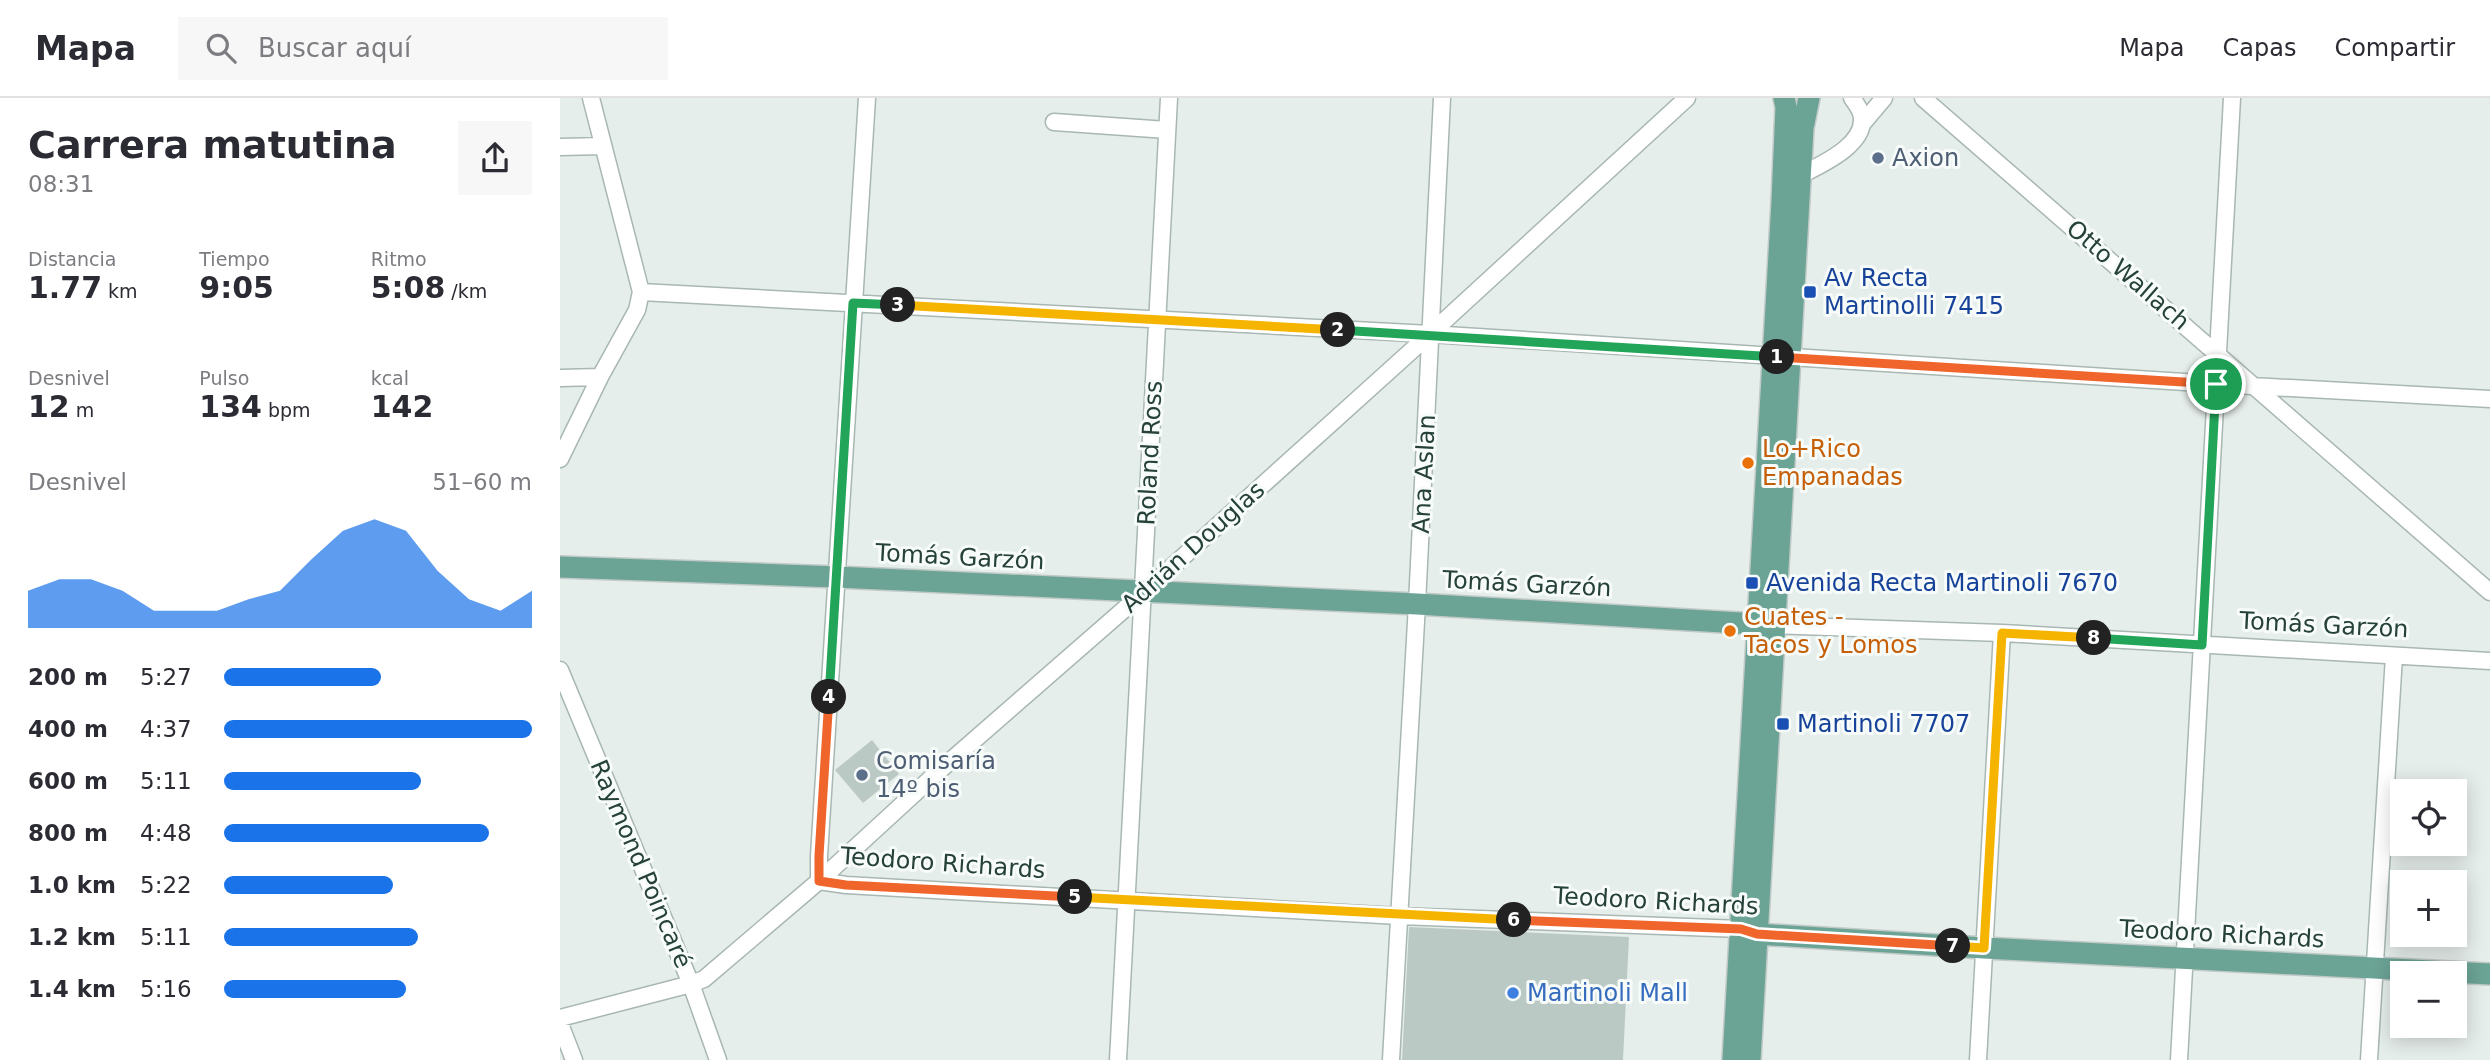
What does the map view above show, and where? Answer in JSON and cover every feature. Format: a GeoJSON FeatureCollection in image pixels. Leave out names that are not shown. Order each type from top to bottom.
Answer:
{"type":"FeatureCollection","features":[{"type":"Feature","properties":{"kind":"main road"},"geometry":{"type":"LineString","coordinates":[[1750,1060],[1749,931],[1780,357],[1784,98]]}},
{"type":"Feature","properties":{"kind":"main road"},"geometry":{"type":"LineString","coordinates":[[1780,357],[1800,176],[1802,128],[1809,98]]}},
{"type":"Feature","properties":{"kind":"main road","name":"Tomás Garzón"},"geometry":{"type":"LineString","coordinates":[[560,567],[1417,604],[1766,624]]}},
{"type":"Feature","properties":{"kind":"main road"},"geometry":{"type":"LineString","coordinates":[[1733,1060],[1749,931]]}},
{"type":"Feature","properties":{"kind":"main road","name":"Teodoro Richards"},"geometry":{"type":"LineString","coordinates":[[1749,931],[1984,948],[2490,974]]}},
{"type":"Feature","properties":{"kind":"street"},"geometry":{"type":"LineString","coordinates":[[560,459],[600,377],[637,310],[641,292],[591,98]]}},
{"type":"Feature","properties":{"kind":"street"},"geometry":{"type":"LineString","coordinates":[[819,881],[867,98]]}},
{"type":"Feature","properties":{"kind":"street","name":"Roland Ross"},"geometry":{"type":"LineString","coordinates":[[1118,1060],[1169,98]]}},
{"type":"Feature","properties":{"kind":"street","name":"Ana Aslan"},"geometry":{"type":"LineString","coordinates":[[1391,1060],[1442,98]]}},
{"type":"Feature","properties":{"kind":"street","name":"Adrián Douglas"},"geometry":{"type":"LineString","coordinates":[[560,1018],[691,985],[704,979],[819,881],[940,770],[1144,592],[1687,98]]}},
{"type":"Feature","properties":{"kind":"street"},"geometry":{"type":"LineString","coordinates":[[1852,98],[1861,113],[1862,124]]}},
{"type":"Feature","properties":{"kind":"street"},"geometry":{"type":"LineString","coordinates":[[1800,176],[1843,152],[1884,98]]}},
{"type":"Feature","properties":{"kind":"street","name":"Otto Wallach"},"geometry":{"type":"LineString","coordinates":[[1923,98],[2490,592]]}},
{"type":"Feature","properties":{"kind":"street"},"geometry":{"type":"LineString","coordinates":[[2179,1060],[2232,98]]}},
{"type":"Feature","properties":{"kind":"street"},"geometry":{"type":"LineString","coordinates":[[1054,122],[1167,130]]}},
{"type":"Feature","properties":{"kind":"street"},"geometry":{"type":"LineString","coordinates":[[560,147],[602,146]]}},
{"type":"Feature","properties":{"kind":"street"},"geometry":{"type":"LineString","coordinates":[[641,292],[1430,334],[2216,384],[2490,398]]}},
{"type":"Feature","properties":{"kind":"street"},"geometry":{"type":"LineString","coordinates":[[560,378],[600,377]]}},
{"type":"Feature","properties":{"kind":"street","name":"Tomás Garzón"},"geometry":{"type":"LineString","coordinates":[[1766,624],[2002,633],[2490,662]]}},
{"type":"Feature","properties":{"kind":"street"},"geometry":{"type":"LineString","coordinates":[[1978,1060],[2002,633]]}},
{"type":"Feature","properties":{"kind":"street"},"geometry":{"type":"LineString","coordinates":[[2369,1060],[2395,656]]}},
{"type":"Feature","properties":{"kind":"street","name":"Raymond Poincaré"},"geometry":{"type":"LineString","coordinates":[[560,670],[691,985],[718,1060]]}},
{"type":"Feature","properties":{"kind":"street","name":"Teodoro Richards"},"geometry":{"type":"LineString","coordinates":[[819,881],[846,885],[1399,916],[1749,931]]}},
{"type":"Feature","properties":{"kind":"street"},"geometry":{"type":"LineString","coordinates":[[560,1024],[574,1060]]}},
{"type":"Feature","properties":{"kind":"building"},"geometry":{"type":"Polygon","coordinates":[[[872,740],[899,774],[863,803],[835,770],[872,740]]]}},
{"type":"Feature","properties":{"kind":"building","name":"Martinoli Mall"},"geometry":{"type":"Polygon","coordinates":[[[1409,927],[1629,937],[1623,1060],[1402,1060],[1409,927]]]}},
{"type":"Feature","properties":{"kind":"place","name":"Axion"},"geometry":{"type":"Point","coordinates":[1878,158]}},
{"type":"Feature","properties":{"kind":"place","name":"Av Recta Martinolli 7415"},"geometry":{"type":"Point","coordinates":[1810,292]}},
{"type":"Feature","properties":{"kind":"place","name":"Lo+Rico Empanadas"},"geometry":{"type":"Point","coordinates":[1748,463]}},
{"type":"Feature","properties":{"kind":"place","name":"Avenida Recta Martinoli 7670"},"geometry":{"type":"Point","coordinates":[1752,583]}},
{"type":"Feature","properties":{"kind":"place","name":"Cuates - Tacos y Lomos"},"geometry":{"type":"Point","coordinates":[1730,631]}},
{"type":"Feature","properties":{"kind":"place","name":"Martinoli 7707"},"geometry":{"type":"Point","coordinates":[1783,724]}},
{"type":"Feature","properties":{"kind":"place","name":"Comisaría 14º bis"},"geometry":{"type":"Point","coordinates":[862,775]}},
{"type":"Feature","properties":{"kind":"place","name":"Martinoli Mall"},"geometry":{"type":"Point","coordinates":[1513,993]}},
{"type":"Feature","properties":{"kind":"route"},"geometry":{"type":"LineString","coordinates":[[853,303],[1430,334],[2216,384],[2202,645],[2002,633],[1984,948],[1757,934],[1741,929],[1399,916],[846,885],[819,881],[853,303]]}}]}
